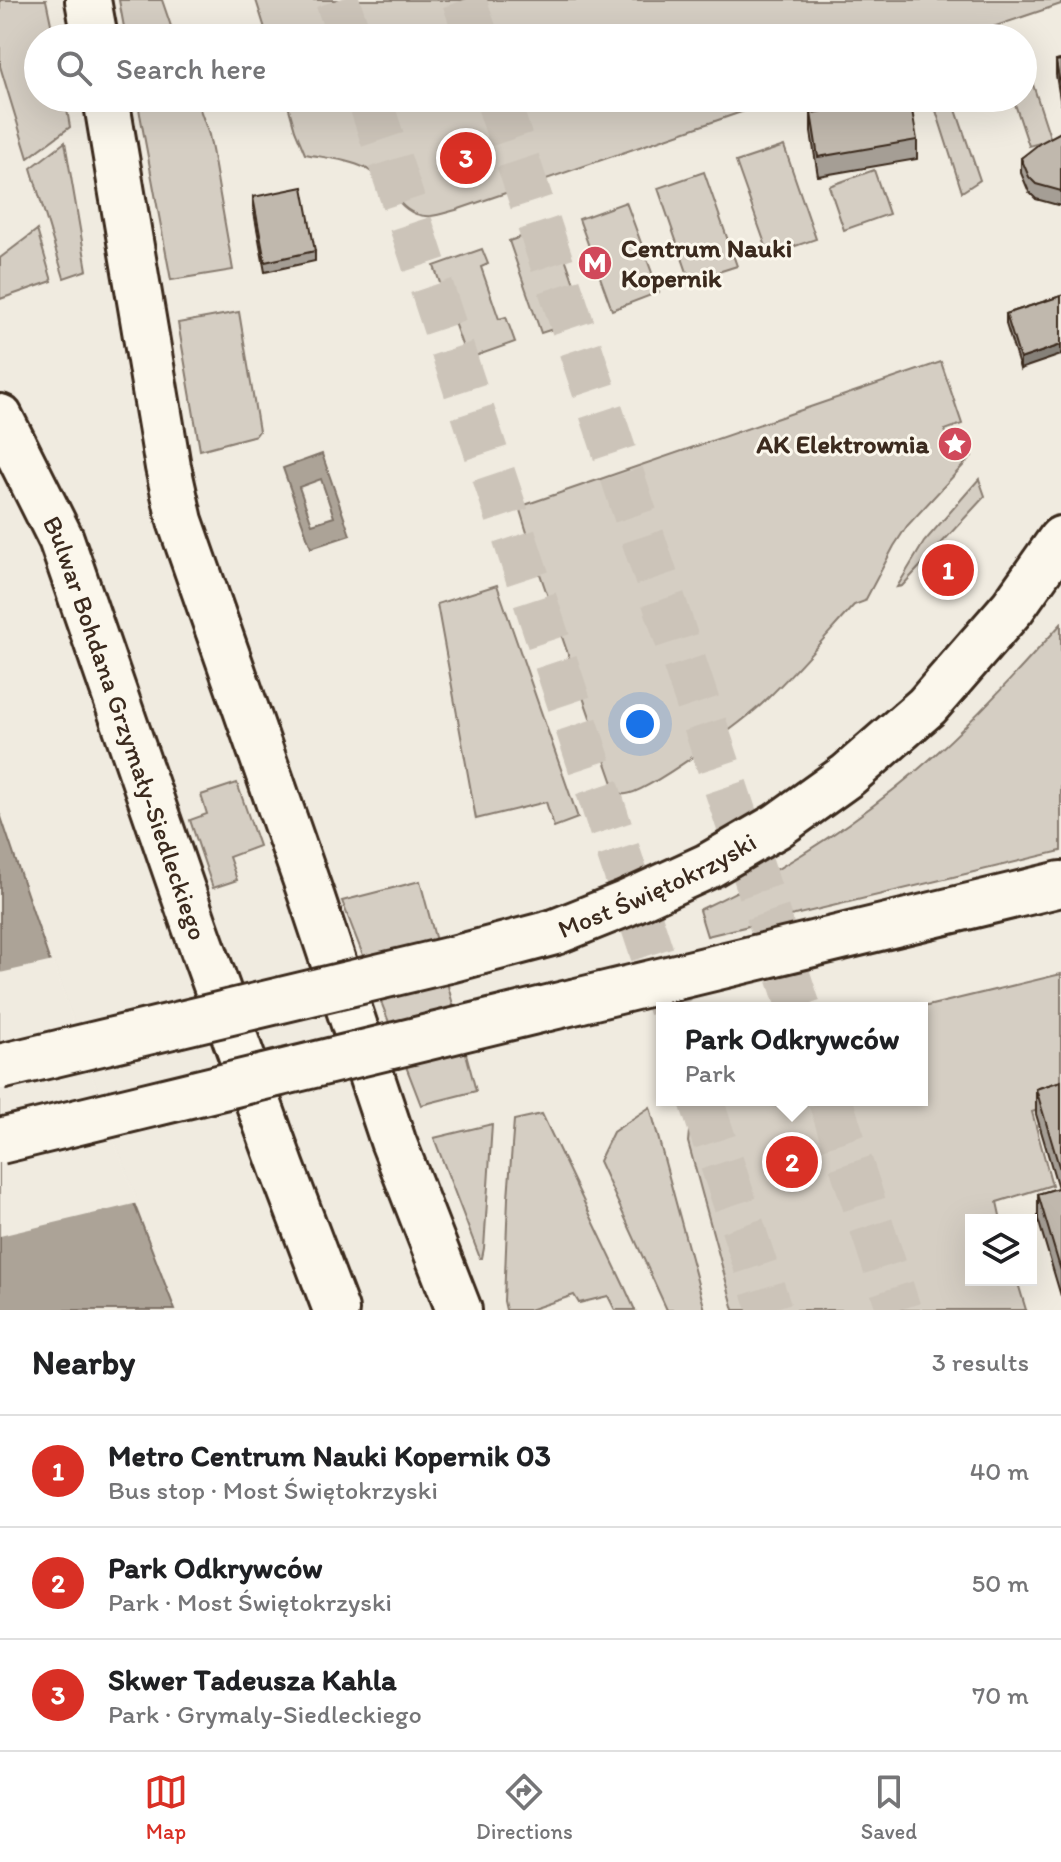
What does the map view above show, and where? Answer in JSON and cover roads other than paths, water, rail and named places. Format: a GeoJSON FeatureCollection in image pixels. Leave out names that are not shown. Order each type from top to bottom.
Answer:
{"type":"FeatureCollection","features":[{"type":"Feature","properties":{"kind":"street"},"geometry":{"type":"LineString","coordinates":[[88,0],[92,24]]}},
{"type":"Feature","properties":{"kind":"street"},"geometry":{"type":"LineString","coordinates":[[108,112],[168,467],[180,521],[393,1141],[459,1310]]}},
{"type":"Feature","properties":{"kind":"street","name":"Bulwar Bohdana Grzymały-Siedleckiego"},"geometry":{"type":"LineString","coordinates":[[0,417],[61,539],[239,1046],[336,1310]]}},
{"type":"Feature","properties":{"kind":"street","name":"Most Świętokrzyski"},"geometry":{"type":"LineString","coordinates":[[0,1067],[555,932],[708,866],[777,826],[848,775],[927,706],[1013,607],[1061,539]]}},
{"type":"Feature","properties":{"kind":"street"},"geometry":{"type":"LineString","coordinates":[[0,1141],[1061,884]]}},
{"type":"Feature","properties":{"kind":"tunnel"},"geometry":{"type":"LineString","coordinates":[[337,0],[345,24]]}},
{"type":"Feature","properties":{"kind":"tunnel"},"geometry":{"type":"LineString","coordinates":[[464,0],[472,24]]}},
{"type":"Feature","properties":{"kind":"tunnel"},"geometry":{"type":"LineString","coordinates":[[374,112],[668,1002]]}},
{"type":"Feature","properties":{"kind":"tunnel"},"geometry":{"type":"LineString","coordinates":[[502,112],[797,1002]]}},
{"type":"Feature","properties":{"kind":"tunnel"},"geometry":{"type":"LineString","coordinates":[[703,1106],[770,1310]]}},
{"type":"Feature","properties":{"kind":"tunnel"},"geometry":{"type":"LineString","coordinates":[[832,1106],[899,1310]]}},
{"type":"Feature","properties":{"kind":"place","name":"Skwer Tadeusza Kahla"},"geometry":{"type":"Point","coordinates":[466,158]}},
{"type":"Feature","properties":{"kind":"place","name":"Centrum Nauki Kopernik"},"geometry":{"type":"Point","coordinates":[595,263]}},
{"type":"Feature","properties":{"kind":"place","name":"AK Elektrownia"},"geometry":{"type":"Point","coordinates":[955,444]}},
{"type":"Feature","properties":{"kind":"place","name":"Metro Centrum Nauki Kopernik 03"},"geometry":{"type":"Point","coordinates":[948,570]}},
{"type":"Feature","properties":{"kind":"place","name":"Park Odkrywców"},"geometry":{"type":"Point","coordinates":[792,1162]}}]}
